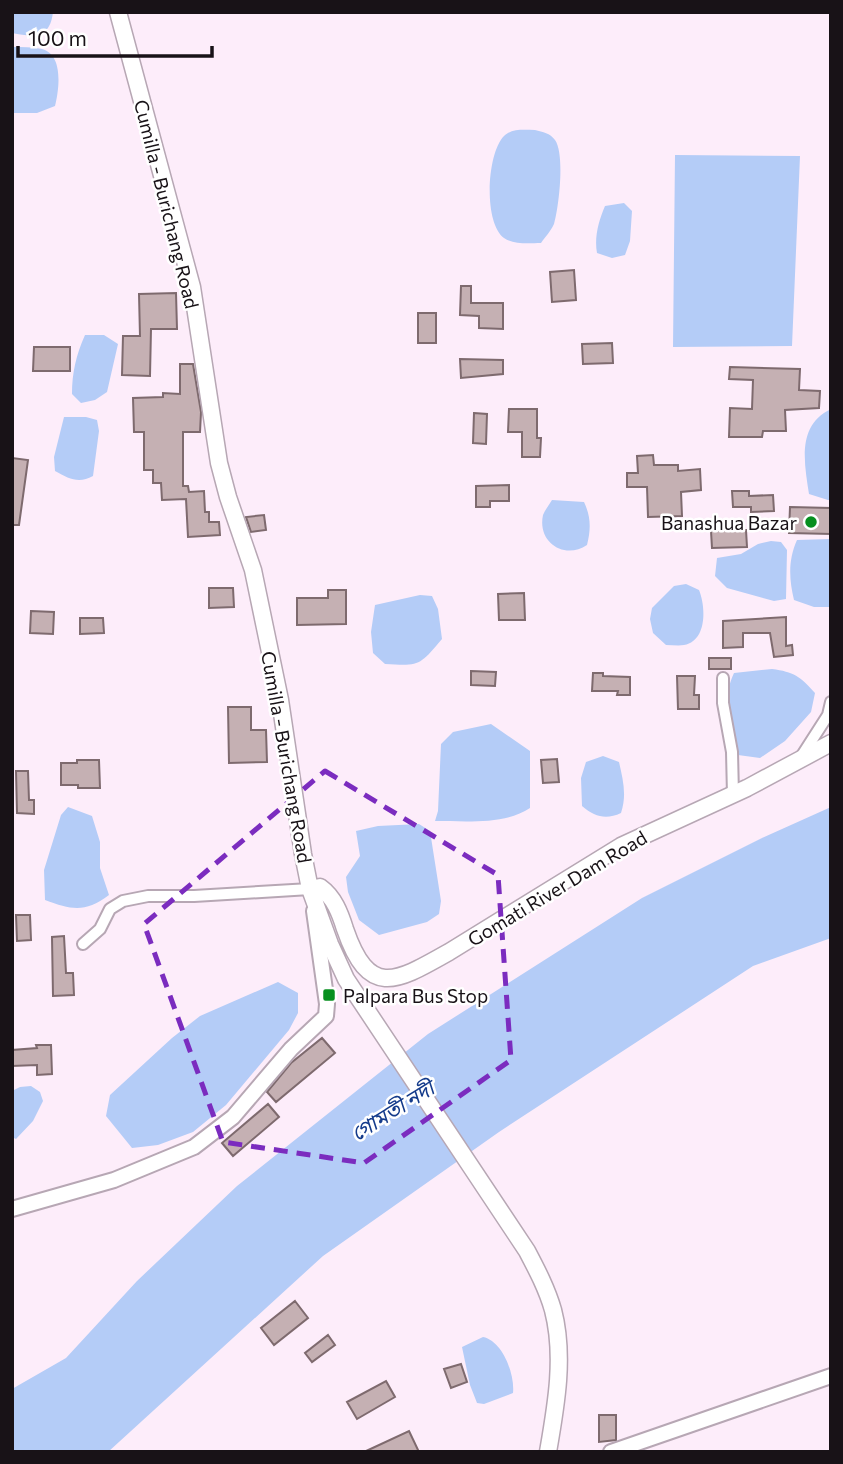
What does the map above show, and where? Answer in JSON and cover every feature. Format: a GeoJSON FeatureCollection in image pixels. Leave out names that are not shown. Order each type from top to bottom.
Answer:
{"type":"FeatureCollection","features":[{"type":"Feature","properties":{"kind":"main road","name":"Cumilla - Burichang Road"},"geometry":{"type":"LineString","coordinates":[[118,12],[192,287],[219,463],[253,570],[280,700],[310,889],[339,965],[527,1251],[544,1283],[554,1312],[558,1340],[557,1400],[548,1452]]}},
{"type":"Feature","properties":{"kind":"main road","name":"Gomati River Dam Road"},"geometry":{"type":"LineString","coordinates":[[310,889],[320,887],[327,892],[335,904],[355,955],[368,972],[384,979],[395,977],[421,968],[449,952],[621,846],[733,795],[831,743]]}},
{"type":"Feature","properties":{"kind":"street"},"geometry":{"type":"LineString","coordinates":[[723,678],[723,703],[732,752],[733,795]]}},
{"type":"Feature","properties":{"kind":"street"},"geometry":{"type":"LineString","coordinates":[[799,759],[828,715],[831,702]]}},
{"type":"Feature","properties":{"kind":"street"},"geometry":{"type":"LineString","coordinates":[[12,1209],[114,1180],[194,1147],[233,1117],[291,1049],[326,1016],[327,1004],[310,889],[221,895],[148,895],[123,901],[110,909],[100,929],[83,944]]}},
{"type":"Feature","properties":{"kind":"street"},"geometry":{"type":"LineString","coordinates":[[611,1452],[831,1376]]}},
{"type":"Feature","properties":{"kind":"highlighted area"},"geometry":{"type":"Polygon","coordinates":[[[325,771],[498,875],[511,1060],[364,1163],[223,1142],[144,924],[325,771]]]}},
{"type":"Feature","properties":{"kind":"water"},"geometry":{"type":"Polygon","coordinates":[[[12,12],[53,12],[45,32],[27,35],[12,33],[12,12]]]}},
{"type":"Feature","properties":{"kind":"water"},"geometry":{"type":"Polygon","coordinates":[[[12,47],[42,49],[54,58],[58,74],[55,106],[37,113],[12,113],[12,47]]]}},
{"type":"Feature","properties":{"kind":"water"},"geometry":{"type":"Polygon","coordinates":[[[535,130],[551,136],[558,147],[558,206],[554,224],[541,243],[517,243],[504,238],[497,230],[490,203],[491,172],[498,145],[507,133],[535,130]]]}},
{"type":"Feature","properties":{"kind":"water"},"geometry":{"type":"Polygon","coordinates":[[[675,155],[800,156],[792,346],[673,347],[675,155]]]}},
{"type":"Feature","properties":{"kind":"water"},"geometry":{"type":"Polygon","coordinates":[[[624,203],[632,211],[630,241],[625,255],[612,258],[597,253],[598,229],[605,206],[624,203]]]}},
{"type":"Feature","properties":{"kind":"water"},"geometry":{"type":"Polygon","coordinates":[[[85,335],[104,335],[118,344],[107,392],[95,400],[81,403],[72,394],[72,386],[75,364],[85,335]]]}},
{"type":"Feature","properties":{"kind":"water"},"geometry":{"type":"Polygon","coordinates":[[[831,409],[831,500],[828,500],[809,494],[805,446],[813,425],[831,409]]]}},
{"type":"Feature","properties":{"kind":"water"},"geometry":{"type":"Polygon","coordinates":[[[64,417],[97,420],[99,431],[93,476],[83,480],[74,480],[55,471],[54,457],[64,417]]]}},
{"type":"Feature","properties":{"kind":"water"},"geometry":{"type":"Polygon","coordinates":[[[552,500],[584,502],[590,523],[587,545],[570,551],[548,541],[542,525],[543,515],[552,500]]]}},
{"type":"Feature","properties":{"kind":"water"},"geometry":{"type":"Polygon","coordinates":[[[831,539],[831,607],[814,607],[794,600],[790,570],[797,540],[831,539]]]}},
{"type":"Feature","properties":{"kind":"water"},"geometry":{"type":"Polygon","coordinates":[[[781,542],[787,550],[786,599],[774,601],[727,588],[715,576],[717,558],[741,554],[758,544],[781,542]]]}},
{"type":"Feature","properties":{"kind":"water"},"geometry":{"type":"Polygon","coordinates":[[[686,584],[699,590],[703,614],[701,630],[692,642],[666,645],[653,633],[650,619],[652,608],[674,586],[686,584]]]}},
{"type":"Feature","properties":{"kind":"water"},"geometry":{"type":"Polygon","coordinates":[[[420,595],[432,596],[438,609],[442,639],[418,662],[405,665],[385,664],[373,653],[371,632],[375,605],[420,595]]]}},
{"type":"Feature","properties":{"kind":"water"},"geometry":{"type":"Polygon","coordinates":[[[772,669],[796,676],[815,693],[811,712],[785,741],[760,758],[738,755],[727,703],[730,683],[734,673],[772,669]]]}},
{"type":"Feature","properties":{"kind":"water"},"geometry":{"type":"Polygon","coordinates":[[[491,724],[530,751],[530,808],[497,820],[435,821],[438,811],[441,744],[453,732],[491,724]]]}},
{"type":"Feature","properties":{"kind":"water"},"geometry":{"type":"Polygon","coordinates":[[[603,756],[619,762],[624,788],[621,813],[605,817],[591,813],[582,806],[581,778],[586,762],[603,756]]]}},
{"type":"Feature","properties":{"kind":"water"},"geometry":{"type":"Polygon","coordinates":[[[68,807],[92,816],[100,842],[100,868],[109,895],[93,905],[78,908],[45,900],[44,870],[61,815],[68,807]]]}},
{"type":"Feature","properties":{"kind":"water","name":"গোমতী নদী"},"geometry":{"type":"Polygon","coordinates":[[[831,807],[831,938],[753,966],[499,1132],[323,1256],[108,1452],[12,1452],[12,1389],[66,1358],[137,1281],[237,1186],[428,1034],[642,898],[831,807]]]}},
{"type":"Feature","properties":{"kind":"water"},"geometry":{"type":"Polygon","coordinates":[[[419,824],[430,831],[441,901],[439,914],[427,922],[379,935],[359,920],[348,892],[346,877],[360,856],[356,831],[378,826],[419,824]]]}},
{"type":"Feature","properties":{"kind":"water"},"geometry":{"type":"Polygon","coordinates":[[[278,982],[298,993],[298,1013],[289,1030],[226,1105],[193,1132],[158,1145],[132,1148],[106,1116],[110,1095],[200,1016],[278,982]]]}},
{"type":"Feature","properties":{"kind":"water"},"geometry":{"type":"Polygon","coordinates":[[[31,1086],[40,1092],[43,1101],[33,1121],[16,1139],[12,1137],[12,1091],[31,1086]]]}},
{"type":"Feature","properties":{"kind":"water"},"geometry":{"type":"Polygon","coordinates":[[[483,1337],[502,1352],[510,1368],[513,1386],[513,1393],[484,1404],[477,1403],[470,1385],[462,1347],[483,1337]]]}},
{"type":"Feature","properties":{"kind":"building"},"geometry":{"type":"Polygon","coordinates":[[[574,270],[576,300],[552,302],[550,272],[574,270]]]}},
{"type":"Feature","properties":{"kind":"building"},"geometry":{"type":"Polygon","coordinates":[[[461,286],[471,286],[471,303],[503,303],[503,329],[479,328],[479,316],[460,315],[461,286]]]}},
{"type":"Feature","properties":{"kind":"building"},"geometry":{"type":"Polygon","coordinates":[[[176,293],[177,329],[151,329],[150,376],[122,375],[123,336],[140,336],[139,294],[176,293]]]}},
{"type":"Feature","properties":{"kind":"building"},"geometry":{"type":"Polygon","coordinates":[[[418,313],[436,313],[436,343],[418,343],[418,313]]]}},
{"type":"Feature","properties":{"kind":"building"},"geometry":{"type":"Polygon","coordinates":[[[612,343],[613,363],[583,364],[582,344],[612,343]]]}},
{"type":"Feature","properties":{"kind":"building"},"geometry":{"type":"Polygon","coordinates":[[[34,347],[70,347],[70,371],[33,371],[34,347]]]}},
{"type":"Feature","properties":{"kind":"building"},"geometry":{"type":"Polygon","coordinates":[[[460,359],[503,360],[503,374],[461,378],[460,359]]]}},
{"type":"Feature","properties":{"kind":"building"},"geometry":{"type":"Polygon","coordinates":[[[180,364],[193,364],[201,412],[200,432],[183,432],[183,486],[188,486],[189,492],[204,491],[205,512],[209,512],[209,522],[219,522],[220,535],[188,537],[186,499],[162,500],[161,483],[153,483],[153,470],[144,470],[144,432],[134,432],[133,398],[163,397],[163,393],[180,394],[180,364]]]}},
{"type":"Feature","properties":{"kind":"building"},"geometry":{"type":"Polygon","coordinates":[[[730,367],[800,369],[799,390],[820,391],[819,408],[785,410],[786,431],[763,431],[762,437],[729,437],[730,408],[752,409],[753,380],[729,379],[730,367]]]}},
{"type":"Feature","properties":{"kind":"building"},"geometry":{"type":"Polygon","coordinates":[[[509,409],[537,409],[537,438],[541,438],[540,457],[522,457],[522,432],[508,432],[509,409]]]}},
{"type":"Feature","properties":{"kind":"building"},"geometry":{"type":"Polygon","coordinates":[[[474,413],[487,414],[486,444],[473,443],[474,413]]]}},
{"type":"Feature","properties":{"kind":"building"},"geometry":{"type":"Polygon","coordinates":[[[653,455],[654,465],[678,465],[678,471],[700,469],[701,490],[681,492],[682,516],[648,517],[647,487],[627,487],[627,473],[638,473],[637,456],[653,455]]]}},
{"type":"Feature","properties":{"kind":"building"},"geometry":{"type":"Polygon","coordinates":[[[12,458],[28,460],[19,525],[12,525],[12,458]]]}},
{"type":"Feature","properties":{"kind":"building"},"geometry":{"type":"Polygon","coordinates":[[[509,485],[509,501],[490,501],[490,507],[476,507],[476,486],[509,485]]]}},
{"type":"Feature","properties":{"kind":"building"},"geometry":{"type":"Polygon","coordinates":[[[732,491],[749,491],[749,496],[773,495],[774,511],[751,512],[751,507],[733,507],[732,491]]]}},
{"type":"Feature","properties":{"kind":"building"},"geometry":{"type":"Polygon","coordinates":[[[790,507],[831,508],[831,534],[789,533],[790,507]]]}},
{"type":"Feature","properties":{"kind":"building"},"geometry":{"type":"Polygon","coordinates":[[[264,515],[266,530],[251,532],[246,517],[264,515]]]}},
{"type":"Feature","properties":{"kind":"building"},"geometry":{"type":"Polygon","coordinates":[[[746,530],[747,547],[712,548],[711,531],[746,530]]]}},
{"type":"Feature","properties":{"kind":"building"},"geometry":{"type":"Polygon","coordinates":[[[209,588],[233,588],[234,607],[209,608],[209,588]]]}},
{"type":"Feature","properties":{"kind":"building"},"geometry":{"type":"Polygon","coordinates":[[[328,590],[346,590],[346,624],[297,625],[297,598],[328,598],[328,590]]]}},
{"type":"Feature","properties":{"kind":"building"},"geometry":{"type":"Polygon","coordinates":[[[524,593],[525,620],[499,620],[498,594],[524,593]]]}},
{"type":"Feature","properties":{"kind":"building"},"geometry":{"type":"Polygon","coordinates":[[[31,611],[54,612],[53,634],[30,633],[31,611]]]}},
{"type":"Feature","properties":{"kind":"building"},"geometry":{"type":"Polygon","coordinates":[[[786,617],[786,646],[792,645],[793,655],[774,657],[770,633],[743,633],[743,647],[723,648],[723,621],[786,617]]]}},
{"type":"Feature","properties":{"kind":"building"},"geometry":{"type":"Polygon","coordinates":[[[80,618],[103,618],[104,633],[80,634],[80,618]]]}},
{"type":"Feature","properties":{"kind":"building"},"geometry":{"type":"Polygon","coordinates":[[[709,658],[731,658],[731,669],[709,669],[709,658]]]}},
{"type":"Feature","properties":{"kind":"building"},"geometry":{"type":"Polygon","coordinates":[[[471,671],[496,672],[495,686],[471,685],[471,671]]]}},
{"type":"Feature","properties":{"kind":"building"},"geometry":{"type":"Polygon","coordinates":[[[593,673],[630,677],[630,695],[617,695],[618,691],[592,691],[593,673]]]}},
{"type":"Feature","properties":{"kind":"building"},"geometry":{"type":"Polygon","coordinates":[[[677,676],[695,676],[694,695],[699,695],[699,709],[678,709],[677,676]]]}},
{"type":"Feature","properties":{"kind":"building"},"geometry":{"type":"Polygon","coordinates":[[[228,707],[251,707],[251,730],[266,730],[267,762],[229,763],[228,707]]]}},
{"type":"Feature","properties":{"kind":"building"},"geometry":{"type":"Polygon","coordinates":[[[557,759],[559,782],[543,783],[541,760],[557,759]]]}},
{"type":"Feature","properties":{"kind":"building"},"geometry":{"type":"Polygon","coordinates":[[[77,760],[99,760],[100,788],[61,785],[61,763],[77,763],[77,760]]]}},
{"type":"Feature","properties":{"kind":"building"},"geometry":{"type":"Polygon","coordinates":[[[16,771],[28,771],[29,800],[34,800],[34,814],[17,813],[16,771]]]}},
{"type":"Feature","properties":{"kind":"building"},"geometry":{"type":"Polygon","coordinates":[[[16,915],[30,915],[31,940],[17,941],[16,915]]]}},
{"type":"Feature","properties":{"kind":"building"},"geometry":{"type":"Polygon","coordinates":[[[64,936],[66,973],[73,973],[74,995],[53,996],[52,937],[64,936]]]}},
{"type":"Feature","properties":{"kind":"building"},"geometry":{"type":"Polygon","coordinates":[[[322,1038],[335,1053],[276,1102],[267,1092],[291,1063],[322,1038]]]}},
{"type":"Feature","properties":{"kind":"building"},"geometry":{"type":"Polygon","coordinates":[[[36,1045],[51,1045],[52,1074],[37,1075],[37,1065],[12,1066],[12,1050],[37,1048],[36,1045]]]}},
{"type":"Feature","properties":{"kind":"building"},"geometry":{"type":"Polygon","coordinates":[[[268,1104],[279,1117],[233,1156],[222,1143],[268,1104]]]}},
{"type":"Feature","properties":{"kind":"building"},"geometry":{"type":"Polygon","coordinates":[[[295,1301],[308,1318],[274,1345],[261,1328],[295,1301]]]}},
{"type":"Feature","properties":{"kind":"building"},"geometry":{"type":"Polygon","coordinates":[[[328,1335],[335,1345],[312,1362],[305,1353],[328,1335]]]}},
{"type":"Feature","properties":{"kind":"building"},"geometry":{"type":"Polygon","coordinates":[[[461,1364],[467,1382],[451,1388],[444,1369],[461,1364]]]}},
{"type":"Feature","properties":{"kind":"building"},"geometry":{"type":"Polygon","coordinates":[[[386,1381],[395,1397],[357,1419],[347,1402],[386,1381]]]}},
{"type":"Feature","properties":{"kind":"building"},"geometry":{"type":"Polygon","coordinates":[[[599,1415],[616,1415],[616,1440],[599,1442],[599,1415]]]}},
{"type":"Feature","properties":{"kind":"building"},"geometry":{"type":"Polygon","coordinates":[[[409,1431],[419,1452],[364,1452],[409,1431]]]}},
{"type":"Feature","properties":{"kind":"place","name":"Banashua Bazar"},"geometry":{"type":"Point","coordinates":[811,522]}},
{"type":"Feature","properties":{"kind":"place","name":"Palpara Bus Stop"},"geometry":{"type":"Point","coordinates":[329,995]}}]}
